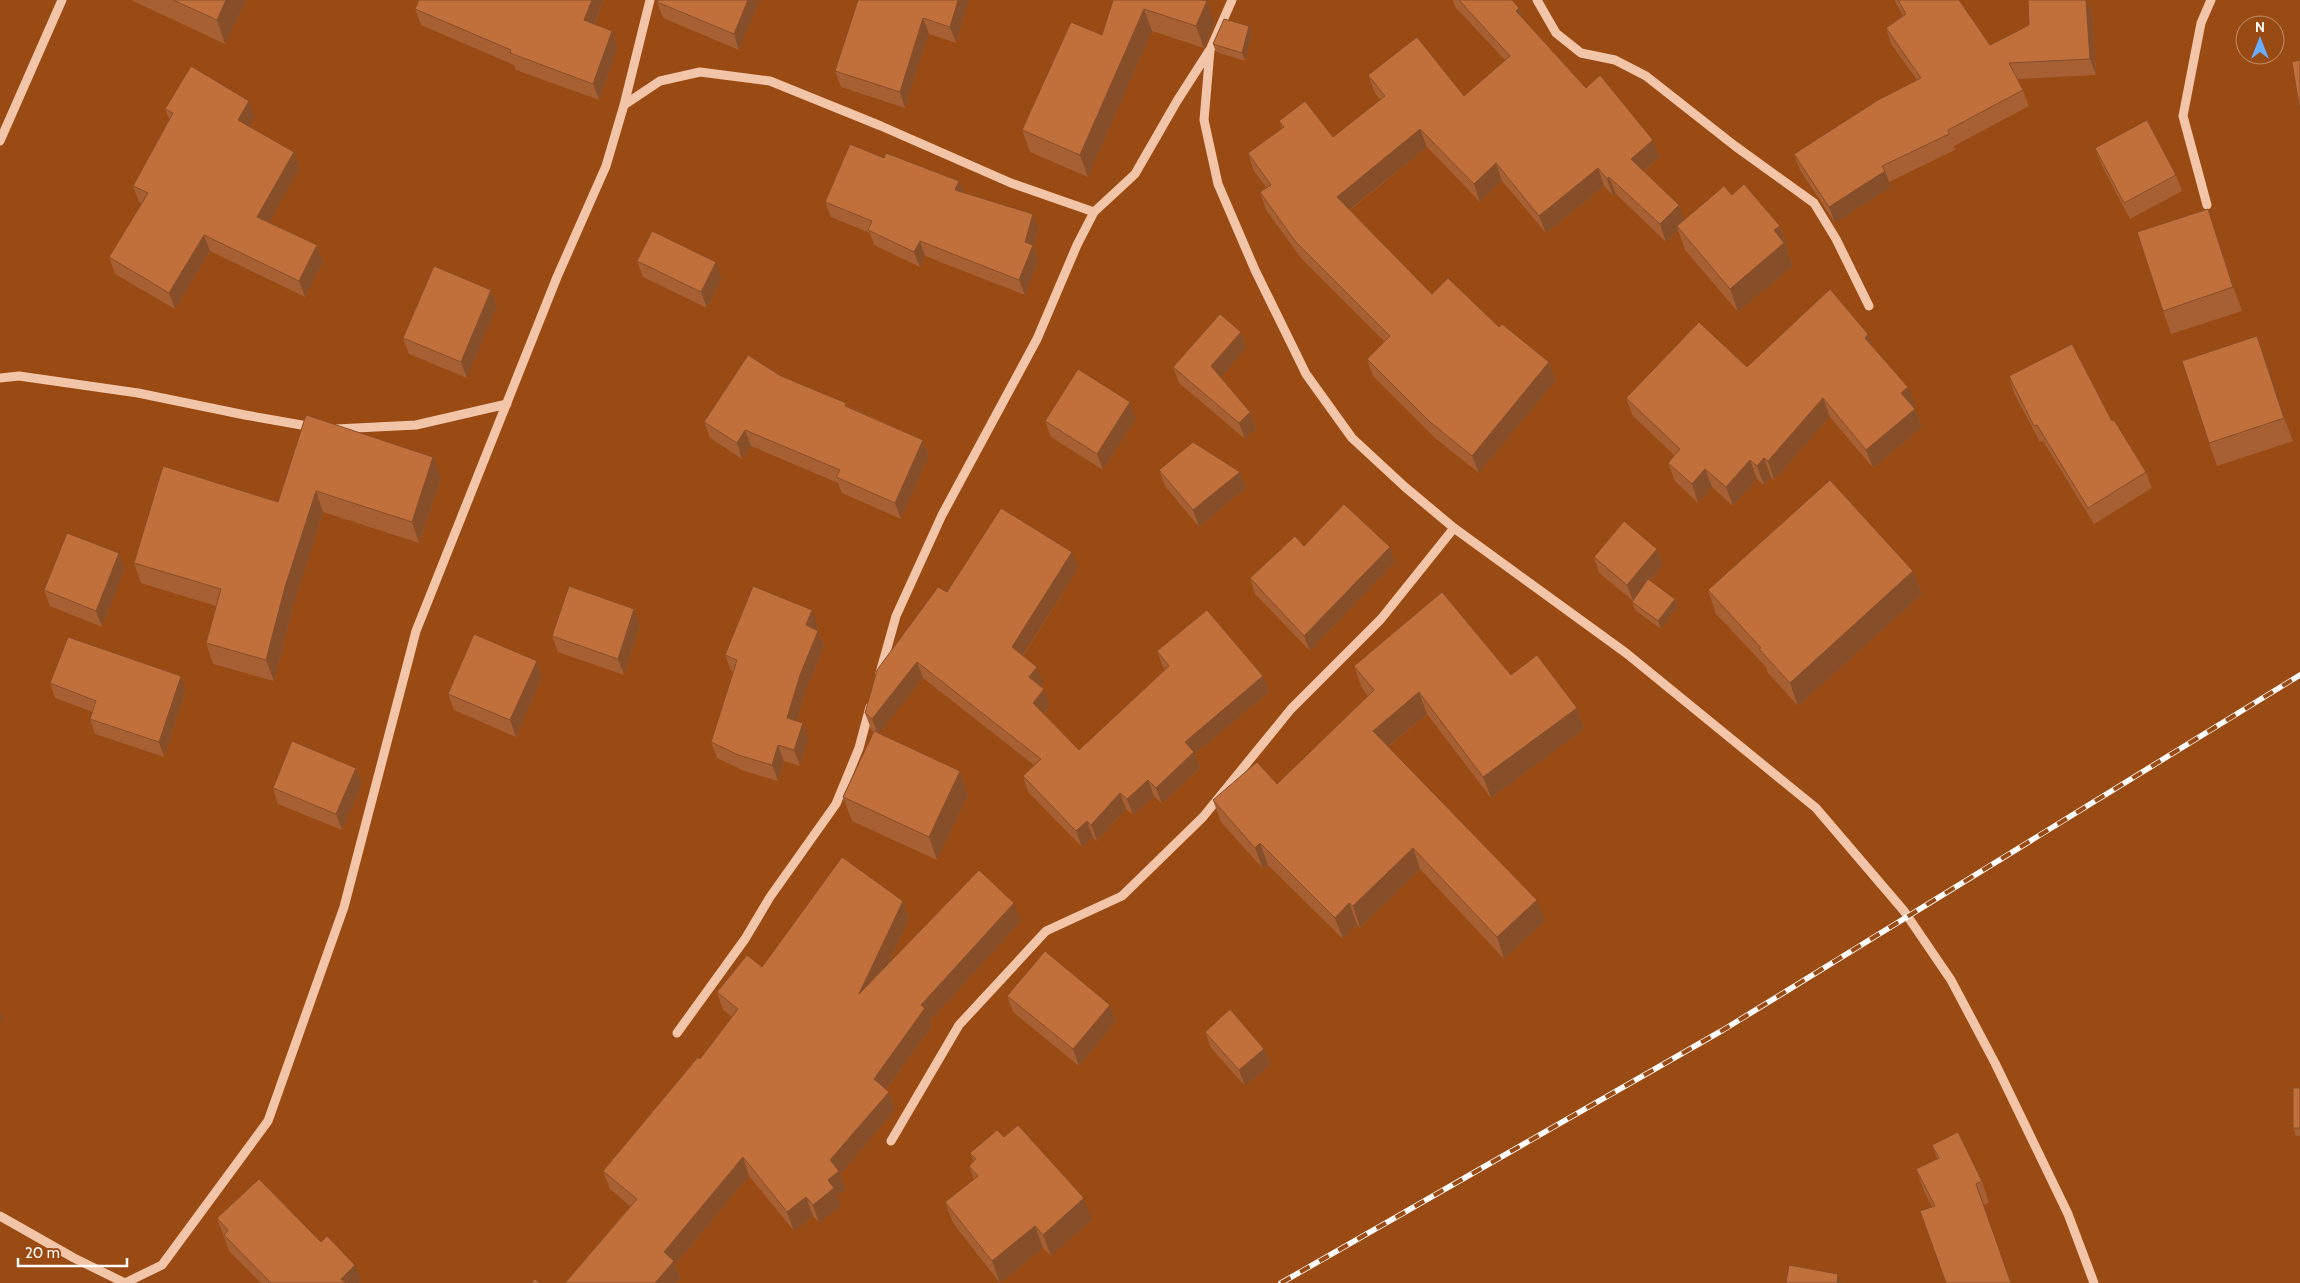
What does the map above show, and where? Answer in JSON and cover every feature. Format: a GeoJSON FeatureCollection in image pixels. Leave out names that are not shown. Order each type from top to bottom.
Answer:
{"type":"FeatureCollection","features":[{"type":"Feature","properties":{"kind":"street"},"geometry":{"type":"LineString","coordinates":[[0,141],[62,0]]}},
{"type":"Feature","properties":{"kind":"street"},"geometry":{"type":"LineString","coordinates":[[0,1216],[74,1258],[125,1283],[162,1265],[268,1120],[344,907],[416,631],[557,277],[606,166],[624,105],[650,0]]}},
{"type":"Feature","properties":{"kind":"street"},"geometry":{"type":"LineString","coordinates":[[877,681],[896,616],[942,515],[1037,339],[1094,212],[1135,174],[1177,101],[1210,50],[1230,3],[1220,0]]}},
{"type":"Feature","properties":{"kind":"street"},"geometry":{"type":"LineString","coordinates":[[1536,0],[1556,33],[1581,53],[1616,60],[1646,76],[1735,146],[1814,203],[1836,239],[1869,306]]}},
{"type":"Feature","properties":{"kind":"street"},"geometry":{"type":"LineString","coordinates":[[2207,205],[2183,116],[2201,23],[2211,0]]}},
{"type":"Feature","properties":{"kind":"street"},"geometry":{"type":"LineString","coordinates":[[1210,50],[1204,120],[1218,184],[1255,270],[1306,374],[1352,438],[1454,528],[1626,653],[1816,808],[1898,903],[1950,980],[1995,1062],[2068,1214],[2094,1283]]}},
{"type":"Feature","properties":{"kind":"street"},"geometry":{"type":"LineString","coordinates":[[624,105],[660,82],[700,72],[770,82],[881,126],[1010,183],[1094,212]]}},
{"type":"Feature","properties":{"kind":"street"},"geometry":{"type":"LineString","coordinates":[[0,378],[19,376],[138,392],[245,415],[327,429],[416,425],[507,404]]}},
{"type":"Feature","properties":{"kind":"street"},"geometry":{"type":"LineString","coordinates":[[890,1141],[959,1025],[1046,931],[1122,896],[1203,817],[1291,709],[1381,619],[1454,528]]}},
{"type":"Feature","properties":{"kind":"street"},"geometry":{"type":"LineString","coordinates":[[677,1033],[745,939],[770,897],[836,804],[859,748],[872,698]]}},
{"type":"Feature","properties":{"kind":"building"},"geometry":{"type":"Polygon","coordinates":[[[173,0],[226,0],[217,20],[173,0]]]}},
{"type":"Feature","properties":{"kind":"building"},"geometry":{"type":"Polygon","coordinates":[[[419,0],[592,0],[584,20],[612,31],[593,84],[510,53],[511,50],[415,9],[419,0]]]}},
{"type":"Feature","properties":{"kind":"building"},"geometry":{"type":"Polygon","coordinates":[[[658,0],[748,0],[734,34],[657,2],[658,0]]]}},
{"type":"Feature","properties":{"kind":"building"},"geometry":{"type":"Polygon","coordinates":[[[858,0],[958,0],[950,27],[923,18],[900,92],[835,71],[858,0]]]}},
{"type":"Feature","properties":{"kind":"building"},"geometry":{"type":"Polygon","coordinates":[[[1113,0],[1207,1],[1196,26],[1144,9],[1080,155],[1022,130],[1071,22],[1102,35],[1113,0]]]}},
{"type":"Feature","properties":{"kind":"building"},"geometry":{"type":"Polygon","coordinates":[[[1459,0],[1512,0],[1519,8],[1516,11],[1586,88],[1600,75],[1653,140],[1631,159],[1679,205],[1660,224],[1609,177],[1607,179],[1598,168],[1539,216],[1496,163],[1474,184],[1420,129],[1337,197],[1432,294],[1448,278],[1499,327],[1502,324],[1549,362],[1472,456],[1429,421],[1367,359],[1390,336],[1295,241],[1260,192],[1271,185],[1248,153],[1284,127],[1279,121],[1305,101],[1333,137],[1385,96],[1368,75],[1417,37],[1464,96],[1510,56],[1459,0]]]}},
{"type":"Feature","properties":{"kind":"building"},"geometry":{"type":"Polygon","coordinates":[[[1898,0],[1959,0],[1990,45],[2029,25],[2028,0],[2086,0],[2090,59],[2009,63],[2023,90],[1948,130],[1949,134],[1882,166],[1885,171],[1829,207],[1794,154],[1878,100],[1921,78],[1886,28],[1906,14],[1898,0]]]}},
{"type":"Feature","properties":{"kind":"building"},"geometry":{"type":"Polygon","coordinates":[[[1224,19],[1249,26],[1242,53],[1213,44],[1224,19]]]}},
{"type":"Feature","properties":{"kind":"building"},"geometry":{"type":"Polygon","coordinates":[[[2300,60],[2300,111],[2292,62],[2300,60]]]}},
{"type":"Feature","properties":{"kind":"building"},"geometry":{"type":"Polygon","coordinates":[[[191,66],[249,101],[238,120],[294,152],[257,217],[317,245],[299,281],[204,235],[169,293],[109,257],[148,193],[133,186],[173,113],[165,109],[191,66]]]}},
{"type":"Feature","properties":{"kind":"building"},"geometry":{"type":"Polygon","coordinates":[[[2147,120],[2176,175],[2124,203],[2095,148],[2147,120]]]}},
{"type":"Feature","properties":{"kind":"building"},"geometry":{"type":"Polygon","coordinates":[[[850,144],[884,158],[886,153],[959,181],[955,190],[1033,214],[1025,242],[1033,245],[1019,280],[920,241],[914,252],[868,230],[872,221],[825,202],[850,144]]]}},
{"type":"Feature","properties":{"kind":"building"},"geometry":{"type":"Polygon","coordinates":[[[1744,184],[1780,226],[1774,230],[1784,243],[1730,289],[1677,226],[1724,186],[1732,195],[1744,184]]]}},
{"type":"Feature","properties":{"kind":"building"},"geometry":{"type":"Polygon","coordinates":[[[2208,209],[2233,287],[2163,311],[2137,232],[2208,209]]]}},
{"type":"Feature","properties":{"kind":"building"},"geometry":{"type":"Polygon","coordinates":[[[652,231],[716,262],[701,292],[637,261],[652,231]]]}},
{"type":"Feature","properties":{"kind":"building"},"geometry":{"type":"Polygon","coordinates":[[[434,266],[491,290],[461,362],[403,338],[434,266]]]}},
{"type":"Feature","properties":{"kind":"building"},"geometry":{"type":"Polygon","coordinates":[[[1830,289],[1868,334],[1865,338],[1908,387],[1901,393],[1915,409],[1866,450],[1823,398],[1768,461],[1764,458],[1757,466],[1750,460],[1726,487],[1705,469],[1692,484],[1668,463],[1680,449],[1626,398],[1699,322],[1747,367],[1830,289]]]}},
{"type":"Feature","properties":{"kind":"building"},"geometry":{"type":"Polygon","coordinates":[[[1220,314],[1241,332],[1211,366],[1250,412],[1239,423],[1173,367],[1220,314]]]}},
{"type":"Feature","properties":{"kind":"building"},"geometry":{"type":"Polygon","coordinates":[[[2257,336],[2284,418],[2209,443],[2182,361],[2257,336]]]}},
{"type":"Feature","properties":{"kind":"building"},"geometry":{"type":"Polygon","coordinates":[[[2072,344],[2112,421],[2114,420],[2146,472],[2088,508],[2037,425],[2034,426],[2009,376],[2072,344]]]}},
{"type":"Feature","properties":{"kind":"building"},"geometry":{"type":"Polygon","coordinates":[[[748,355],[781,376],[846,403],[845,406],[923,440],[895,503],[836,477],[840,470],[745,430],[737,443],[704,422],[748,355]]]}},
{"type":"Feature","properties":{"kind":"building"},"geometry":{"type":"Polygon","coordinates":[[[1078,369],[1130,402],[1097,454],[1045,421],[1078,369]]]}},
{"type":"Feature","properties":{"kind":"building"},"geometry":{"type":"Polygon","coordinates":[[[306,415],[433,457],[412,522],[316,491],[285,587],[266,660],[206,643],[221,589],[134,563],[163,466],[278,502],[306,415]]]}},
{"type":"Feature","properties":{"kind":"building"},"geometry":{"type":"Polygon","coordinates":[[[1193,442],[1240,472],[1193,510],[1159,470],[1193,442]]]}},
{"type":"Feature","properties":{"kind":"building"},"geometry":{"type":"Polygon","coordinates":[[[1830,480],[1913,571],[1790,683],[1708,590],[1830,480]]]}},
{"type":"Feature","properties":{"kind":"building"},"geometry":{"type":"Polygon","coordinates":[[[1344,504],[1390,547],[1304,636],[1250,578],[1295,536],[1304,546],[1344,504]]]}},
{"type":"Feature","properties":{"kind":"building"},"geometry":{"type":"Polygon","coordinates":[[[1001,508],[1072,552],[1012,647],[1037,667],[1029,677],[1044,689],[1033,703],[1079,750],[1169,666],[1157,651],[1207,610],[1263,676],[1185,742],[1194,752],[1156,788],[1148,780],[1127,799],[1120,793],[1091,825],[1087,821],[1076,831],[1023,776],[1041,759],[917,662],[872,719],[865,713],[877,670],[938,587],[947,592],[1001,508]]]}},
{"type":"Feature","properties":{"kind":"building"},"geometry":{"type":"Polygon","coordinates":[[[1624,521],[1657,549],[1627,585],[1594,557],[1624,521]]]}},
{"type":"Feature","properties":{"kind":"building"},"geometry":{"type":"Polygon","coordinates":[[[67,533],[119,553],[96,611],[44,590],[67,533]]]}},
{"type":"Feature","properties":{"kind":"building"},"geometry":{"type":"Polygon","coordinates":[[[1648,579],[1675,599],[1658,621],[1632,602],[1648,579]]]}},
{"type":"Feature","properties":{"kind":"building"},"geometry":{"type":"Polygon","coordinates":[[[569,586],[634,609],[618,659],[552,636],[569,586]]]}},
{"type":"Feature","properties":{"kind":"building"},"geometry":{"type":"Polygon","coordinates":[[[753,586],[812,610],[806,625],[818,631],[800,675],[787,718],[803,723],[794,750],[778,745],[772,765],[738,755],[711,742],[737,660],[725,655],[753,586]]]}},
{"type":"Feature","properties":{"kind":"building"},"geometry":{"type":"Polygon","coordinates":[[[1442,592],[1511,675],[1537,655],[1577,708],[1483,777],[1419,692],[1373,731],[1537,900],[1497,937],[1413,848],[1353,906],[1349,903],[1335,918],[1260,843],[1255,848],[1213,800],[1257,762],[1277,784],[1374,690],[1354,666],[1442,592]]]}},
{"type":"Feature","properties":{"kind":"building"},"geometry":{"type":"Polygon","coordinates":[[[474,634],[537,661],[510,720],[448,694],[474,634]]]}},
{"type":"Feature","properties":{"kind":"building"},"geometry":{"type":"Polygon","coordinates":[[[68,637],[181,676],[159,742],[90,719],[96,701],[50,683],[68,637]]]}},
{"type":"Feature","properties":{"kind":"building"},"geometry":{"type":"Polygon","coordinates":[[[874,731],[960,771],[929,837],[843,797],[874,731]]]}},
{"type":"Feature","properties":{"kind":"building"},"geometry":{"type":"Polygon","coordinates":[[[292,741],[356,768],[336,814],[273,788],[292,741]]]}},
{"type":"Feature","properties":{"kind":"building"},"geometry":{"type":"Polygon","coordinates":[[[842,857],[903,901],[859,994],[979,870],[1014,903],[921,1005],[925,1008],[874,1079],[889,1092],[830,1160],[839,1171],[828,1180],[834,1188],[813,1205],[806,1197],[787,1212],[743,1157],[664,1252],[674,1261],[655,1283],[565,1283],[637,1199],[603,1171],[698,1057],[700,1059],[738,1009],[717,992],[747,955],[762,967],[842,857]]]}},
{"type":"Feature","properties":{"kind":"building"},"geometry":{"type":"Polygon","coordinates":[[[1045,951],[1110,1005],[1073,1049],[1007,996],[1045,951]]]}},
{"type":"Feature","properties":{"kind":"building"},"geometry":{"type":"Polygon","coordinates":[[[1230,1009],[1264,1049],[1239,1070],[1205,1032],[1230,1009]]]}},
{"type":"Feature","properties":{"kind":"building"},"geometry":{"type":"Polygon","coordinates":[[[2293,1088],[2300,1088],[2300,1128],[2293,1128],[2293,1088]]]}},
{"type":"Feature","properties":{"kind":"building"},"geometry":{"type":"Polygon","coordinates":[[[1018,1125],[1084,1198],[1043,1235],[1035,1226],[992,1261],[945,1202],[978,1176],[969,1166],[976,1159],[970,1153],[997,1130],[1004,1137],[1018,1125]]]}},
{"type":"Feature","properties":{"kind":"building"},"geometry":{"type":"Polygon","coordinates":[[[1958,1132],[1982,1181],[1976,1184],[2011,1283],[1946,1283],[1920,1211],[1935,1206],[1916,1169],[1939,1158],[1932,1145],[1958,1132]]]}},
{"type":"Feature","properties":{"kind":"building"},"geometry":{"type":"Polygon","coordinates":[[[259,1179],[321,1242],[327,1236],[355,1265],[341,1279],[346,1283],[271,1283],[224,1235],[228,1230],[217,1218],[259,1179]]]}},
{"type":"Feature","properties":{"kind":"building"},"geometry":{"type":"Polygon","coordinates":[[[1789,1265],[1838,1274],[1837,1283],[1786,1283],[1789,1265]]]}},
{"type":"Feature","properties":{"kind":"building"},"geometry":{"type":"Polygon","coordinates":[[[535,1279],[540,1283],[531,1283],[535,1279]]]}},
{"type":"Feature","properties":{"kind":"railway"},"geometry":{"type":"LineString","coordinates":[[1281,1283],[1723,1030],[2300,675]]}}]}
